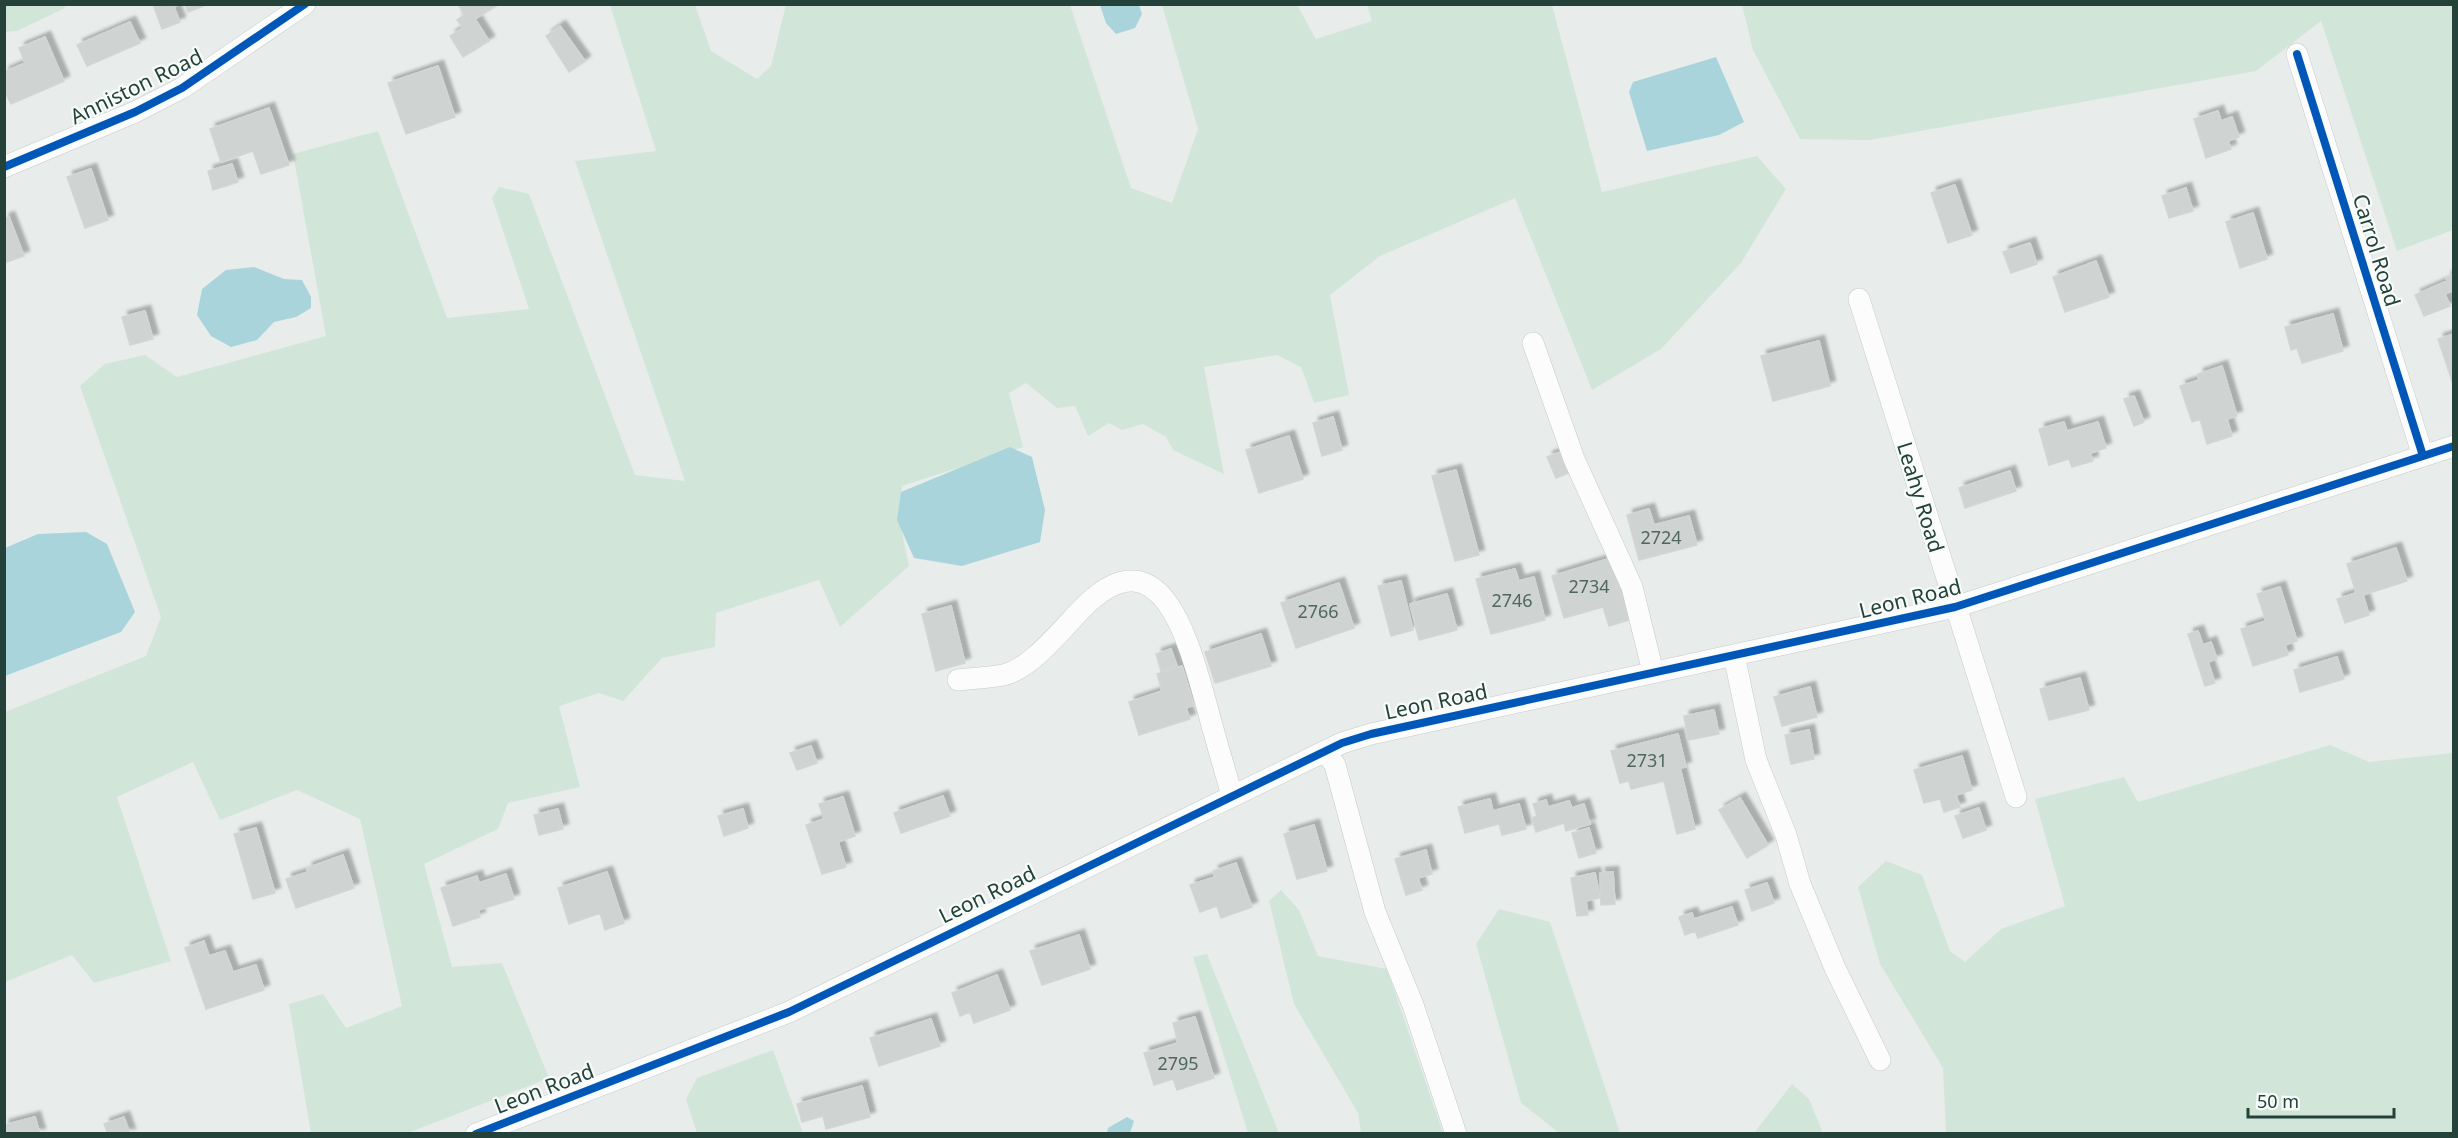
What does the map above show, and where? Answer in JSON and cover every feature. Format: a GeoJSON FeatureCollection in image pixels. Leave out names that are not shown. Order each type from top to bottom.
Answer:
{"type":"FeatureCollection","features":[{"type":"Feature","properties":{"kind":"street","name":"Anniston Road"},"geometry":{"type":"LineString","coordinates":[[4,167],[135,112],[182,88],[305,4]]}},
{"type":"Feature","properties":{"kind":"street","name":"Carrol Road"},"geometry":{"type":"LineString","coordinates":[[2297,54],[2423,456]]}},
{"type":"Feature","properties":{"kind":"street","name":"Leahy Road"},"geometry":{"type":"LineString","coordinates":[[1859,298],[2016,797]]}},
{"type":"Feature","properties":{"kind":"street"},"geometry":{"type":"LineString","coordinates":[[1533,343],[1574,459],[1632,587],[1653,672]]}},
{"type":"Feature","properties":{"kind":"street","name":"Leon Road"},"geometry":{"type":"LineString","coordinates":[[476,1134],[789,1012],[1232,795],[1325,751],[1371,734],[1955,608],[2454,446]]}},
{"type":"Feature","properties":{"kind":"street"},"geometry":{"type":"LineString","coordinates":[[958,680],[1004,675],[1042,649],[1090,601],[1110,587],[1125,582],[1143,583],[1159,592],[1187,637],[1232,795]]}},
{"type":"Feature","properties":{"kind":"street"},"geometry":{"type":"LineString","coordinates":[[1734,655],[1756,760],[1786,835],[1800,884],[1835,968],[1880,1060]]}},
{"type":"Feature","properties":{"kind":"street"},"geometry":{"type":"LineString","coordinates":[[1325,751],[1335,765],[1375,912],[1413,1005],[1456,1134]]}},
{"type":"Feature","properties":{"kind":"green space"},"geometry":{"type":"Polygon","coordinates":[[[4,5],[64,5],[65,8],[17,31],[5,32],[4,5]]]}},
{"type":"Feature","properties":{"kind":"green space"},"geometry":{"type":"Polygon","coordinates":[[[610,5],[695,5],[711,51],[757,79],[771,66],[786,5],[1070,5],[1131,188],[1172,203],[1198,129],[1162,5],[1297,5],[1316,39],[1372,21],[1367,5],[1552,5],[1602,192],[1757,156],[1786,189],[1741,263],[1661,349],[1592,390],[1515,198],[1380,256],[1330,295],[1349,395],[1314,403],[1301,367],[1277,355],[1204,367],[1224,474],[1173,450],[1166,437],[1143,424],[1122,430],[1109,423],[1088,436],[1075,406],[1057,408],[1026,383],[1009,393],[1023,447],[902,486],[900,523],[909,566],[840,627],[819,580],[716,613],[715,647],[662,658],[623,701],[599,693],[559,706],[580,787],[508,803],[498,829],[424,864],[452,967],[502,963],[549,1078],[408,1133],[311,1133],[289,1004],[323,994],[346,1028],[402,1006],[360,819],[297,790],[220,820],[193,762],[117,797],[171,961],[94,983],[72,955],[5,982],[5,712],[146,656],[161,617],[80,386],[105,364],[145,355],[177,377],[326,336],[293,154],[378,131],[447,318],[529,309],[492,198],[499,187],[529,194],[635,475],[685,481],[575,161],[656,151],[610,5]]]}},
{"type":"Feature","properties":{"kind":"green space"},"geometry":{"type":"Polygon","coordinates":[[[1742,5],[2453,5],[2453,230],[2397,251],[2321,21],[2256,71],[1870,140],[1800,139],[1753,50],[1742,5]]]}},
{"type":"Feature","properties":{"kind":"green space"},"geometry":{"type":"Polygon","coordinates":[[[2330,745],[2369,762],[2453,753],[2453,1133],[1946,1133],[1943,1068],[1880,964],[1858,887],[1886,861],[1922,875],[1950,951],[1965,962],[2001,929],[2065,906],[2035,799],[2124,777],[2138,802],[2330,745]]]}},
{"type":"Feature","properties":{"kind":"green space"},"geometry":{"type":"Polygon","coordinates":[[[1281,890],[1299,910],[1318,956],[1387,969],[1443,1133],[1361,1133],[1358,1113],[1294,1004],[1269,901],[1281,890]]]}},
{"type":"Feature","properties":{"kind":"green space"},"geometry":{"type":"Polygon","coordinates":[[[1499,909],[1550,922],[1620,1133],[1559,1133],[1521,1103],[1476,944],[1499,909]]]}},
{"type":"Feature","properties":{"kind":"green space"},"geometry":{"type":"Polygon","coordinates":[[[1207,954],[1279,1133],[1248,1133],[1193,957],[1207,954]]]}},
{"type":"Feature","properties":{"kind":"green space"},"geometry":{"type":"Polygon","coordinates":[[[773,1050],[803,1133],[697,1133],[686,1099],[697,1078],[773,1050]]]}},
{"type":"Feature","properties":{"kind":"green space"},"geometry":{"type":"Polygon","coordinates":[[[1792,1084],[1809,1099],[1823,1133],[1754,1133],[1792,1084]]]}},
{"type":"Feature","properties":{"kind":"water"},"geometry":{"type":"Polygon","coordinates":[[[1100,5],[1139,5],[1142,14],[1135,28],[1116,34],[1106,23],[1100,5]]]}},
{"type":"Feature","properties":{"kind":"water"},"geometry":{"type":"Polygon","coordinates":[[[1716,57],[1744,122],[1719,135],[1647,151],[1629,92],[1633,82],[1716,57]]]}},
{"type":"Feature","properties":{"kind":"water"},"geometry":{"type":"Polygon","coordinates":[[[254,267],[284,279],[302,280],[311,297],[311,308],[296,317],[274,322],[257,340],[231,347],[211,336],[197,315],[202,289],[226,270],[254,267]]]}},
{"type":"Feature","properties":{"kind":"water"},"geometry":{"type":"Polygon","coordinates":[[[1010,447],[1032,457],[1045,510],[1040,542],[962,566],[914,558],[897,520],[901,492],[1010,447]]]}},
{"type":"Feature","properties":{"kind":"water"},"geometry":{"type":"Polygon","coordinates":[[[86,532],[107,544],[135,612],[121,632],[5,676],[5,548],[38,534],[86,532]]]}},
{"type":"Feature","properties":{"kind":"water"},"geometry":{"type":"Polygon","coordinates":[[[1127,1117],[1134,1121],[1130,1133],[1107,1133],[1108,1128],[1127,1117]]]}},
{"type":"Feature","properties":{"kind":"building"},"geometry":{"type":"Polygon","coordinates":[[[153,4],[180,4],[174,7],[180,22],[162,29],[153,4]]]}},
{"type":"Feature","properties":{"kind":"building"},"geometry":{"type":"Polygon","coordinates":[[[185,4],[209,4],[188,12],[185,4]]]}},
{"type":"Feature","properties":{"kind":"building"},"geometry":{"type":"Polygon","coordinates":[[[458,4],[499,4],[475,19],[489,41],[463,57],[450,36],[463,28],[457,20],[464,15],[458,4]]]}},
{"type":"Feature","properties":{"kind":"building"},"geometry":{"type":"Polygon","coordinates":[[[130,22],[140,43],[87,66],[77,45],[130,22]]]}},
{"type":"Feature","properties":{"kind":"building"},"geometry":{"type":"Polygon","coordinates":[[[560,26],[585,61],[569,72],[546,36],[560,26]]]}},
{"type":"Feature","properties":{"kind":"building"},"geometry":{"type":"Polygon","coordinates":[[[45,37],[64,81],[11,104],[4,90],[4,72],[25,63],[19,48],[45,37]]]}},
{"type":"Feature","properties":{"kind":"building"},"geometry":{"type":"Polygon","coordinates":[[[438,66],[455,117],[406,134],[388,83],[438,66]]]}},
{"type":"Feature","properties":{"kind":"building"},"geometry":{"type":"Polygon","coordinates":[[[269,108],[289,165],[261,174],[253,151],[221,162],[210,129],[269,108]]]}},
{"type":"Feature","properties":{"kind":"building"},"geometry":{"type":"Polygon","coordinates":[[[2218,111],[2221,121],[2232,117],[2239,137],[2228,141],[2231,149],[2206,158],[2194,119],[2218,111]]]}},
{"type":"Feature","properties":{"kind":"building"},"geometry":{"type":"Polygon","coordinates":[[[232,164],[238,182],[213,190],[208,171],[232,164]]]}},
{"type":"Feature","properties":{"kind":"building"},"geometry":{"type":"Polygon","coordinates":[[[91,169],[108,220],[85,228],[67,177],[91,169]]]}},
{"type":"Feature","properties":{"kind":"building"},"geometry":{"type":"Polygon","coordinates":[[[1955,185],[1972,235],[1948,243],[1931,193],[1955,185]]]}},
{"type":"Feature","properties":{"kind":"building"},"geometry":{"type":"Polygon","coordinates":[[[2186,188],[2193,211],[2169,218],[2162,196],[2186,188]]]}},
{"type":"Feature","properties":{"kind":"building"},"geometry":{"type":"Polygon","coordinates":[[[2253,213],[2267,259],[2240,268],[2226,222],[2253,213]]]}},
{"type":"Feature","properties":{"kind":"building"},"geometry":{"type":"Polygon","coordinates":[[[9,217],[24,256],[4,263],[4,219],[9,217]]]}},
{"type":"Feature","properties":{"kind":"building"},"geometry":{"type":"Polygon","coordinates":[[[2030,243],[2037,264],[2011,273],[2003,252],[2030,243]]]}},
{"type":"Feature","properties":{"kind":"building"},"geometry":{"type":"Polygon","coordinates":[[[2096,261],[2109,297],[2065,312],[2053,277],[2096,261]]]}},
{"type":"Feature","properties":{"kind":"building"},"geometry":{"type":"Polygon","coordinates":[[[2454,274],[2454,290],[2445,294],[2450,306],[2424,316],[2415,295],[2447,281],[2446,277],[2454,274]]]}},
{"type":"Feature","properties":{"kind":"building"},"geometry":{"type":"Polygon","coordinates":[[[145,311],[153,339],[130,345],[122,317],[145,311]]]}},
{"type":"Feature","properties":{"kind":"building"},"geometry":{"type":"Polygon","coordinates":[[[2333,314],[2343,351],[2302,363],[2297,348],[2291,350],[2285,327],[2333,314]]]}},
{"type":"Feature","properties":{"kind":"building"},"geometry":{"type":"Polygon","coordinates":[[[2454,334],[2454,387],[2438,339],[2454,334]]]}},
{"type":"Feature","properties":{"kind":"building"},"geometry":{"type":"Polygon","coordinates":[[[1819,341],[1830,386],[1773,401],[1761,356],[1819,341]]]}},
{"type":"Feature","properties":{"kind":"building"},"geometry":{"type":"Polygon","coordinates":[[[2222,366],[2237,416],[2227,419],[2232,436],[2207,444],[2200,419],[2192,422],[2180,386],[2199,380],[2198,374],[2222,366]]]}},
{"type":"Feature","properties":{"kind":"building"},"geometry":{"type":"Polygon","coordinates":[[[2134,396],[2144,422],[2134,426],[2124,399],[2134,396]]]}},
{"type":"Feature","properties":{"kind":"building"},"geometry":{"type":"Polygon","coordinates":[[[1333,417],[1342,450],[1322,456],[1313,423],[1333,417]]]}},
{"type":"Feature","properties":{"kind":"building"},"geometry":{"type":"Polygon","coordinates":[[[2064,422],[2067,431],[2098,422],[2106,448],[2090,453],[2093,461],[2072,467],[2069,459],[2049,465],[2039,429],[2064,422]]]}},
{"type":"Feature","properties":{"kind":"building"},"geometry":{"type":"Polygon","coordinates":[[[1289,436],[1303,479],[1259,493],[1246,450],[1289,436]]]}},
{"type":"Feature","properties":{"kind":"building"},"geometry":{"type":"Polygon","coordinates":[[[1563,451],[1571,472],[1556,478],[1547,457],[1563,451]]]}},
{"type":"Feature","properties":{"kind":"building"},"geometry":{"type":"Polygon","coordinates":[[[1456,470],[1479,555],[1455,561],[1432,476],[1456,470]]]}},
{"type":"Feature","properties":{"kind":"building"},"geometry":{"type":"Polygon","coordinates":[[[2010,471],[2016,491],[1965,508],[1959,488],[2010,471]]]}},
{"type":"Feature","properties":{"kind":"building"},"geometry":{"type":"Polygon","coordinates":[[[1649,509],[1654,525],[1689,516],[1697,545],[1639,560],[1627,515],[1649,509]]]}},
{"type":"Feature","properties":{"kind":"building"},"geometry":{"type":"Polygon","coordinates":[[[2396,548],[2407,581],[2363,595],[2369,615],[2345,623],[2337,599],[2356,593],[2347,564],[2396,548]]]}},
{"type":"Feature","properties":{"kind":"building"},"geometry":{"type":"Polygon","coordinates":[[[1611,558],[1629,620],[1609,626],[1603,607],[1564,618],[1552,576],[1611,558]]]}},
{"type":"Feature","properties":{"kind":"building"},"geometry":{"type":"Polygon","coordinates":[[[1515,569],[1519,581],[1534,577],[1545,620],[1491,634],[1476,579],[1515,569]]]}},
{"type":"Feature","properties":{"kind":"building"},"geometry":{"type":"Polygon","coordinates":[[[1401,581],[1413,630],[1391,636],[1378,586],[1401,581]]]}},
{"type":"Feature","properties":{"kind":"building"},"geometry":{"type":"Polygon","coordinates":[[[1339,583],[1354,628],[1296,648],[1281,603],[1339,583]]]}},
{"type":"Feature","properties":{"kind":"building"},"geometry":{"type":"Polygon","coordinates":[[[2280,587],[2297,641],[2285,645],[2288,655],[2253,666],[2241,629],[2266,621],[2257,594],[2280,587]]]}},
{"type":"Feature","properties":{"kind":"building"},"geometry":{"type":"Polygon","coordinates":[[[1447,594],[1457,630],[1419,640],[1410,604],[1447,594]]]}},
{"type":"Feature","properties":{"kind":"building"},"geometry":{"type":"Polygon","coordinates":[[[951,606],[965,663],[936,671],[922,614],[951,606]]]}},
{"type":"Feature","properties":{"kind":"building"},"geometry":{"type":"Polygon","coordinates":[[[2198,631],[2203,645],[2211,642],[2217,659],[2208,662],[2215,683],[2205,686],[2188,634],[2198,631]]]}},
{"type":"Feature","properties":{"kind":"building"},"geometry":{"type":"Polygon","coordinates":[[[1261,634],[1271,666],[1215,683],[1205,652],[1261,634]]]}},
{"type":"Feature","properties":{"kind":"building"},"geometry":{"type":"Polygon","coordinates":[[[1171,649],[1177,666],[1161,671],[1156,654],[1171,649]]]}},
{"type":"Feature","properties":{"kind":"building"},"geometry":{"type":"Polygon","coordinates":[[[2337,657],[2344,679],[2300,692],[2294,670],[2337,657]]]}},
{"type":"Feature","properties":{"kind":"building"},"geometry":{"type":"Polygon","coordinates":[[[1182,666],[1194,705],[1186,708],[1190,719],[1139,735],[1129,702],[1162,691],[1157,674],[1182,666]]]}},
{"type":"Feature","properties":{"kind":"building"},"geometry":{"type":"Polygon","coordinates":[[[2080,678],[2089,710],[2049,720],[2040,689],[2080,678]]]}},
{"type":"Feature","properties":{"kind":"building"},"geometry":{"type":"Polygon","coordinates":[[[1810,687],[1817,717],[1782,726],[1774,697],[1810,687]]]}},
{"type":"Feature","properties":{"kind":"building"},"geometry":{"type":"Polygon","coordinates":[[[1714,710],[1719,734],[1688,740],[1684,716],[1714,710]]]}},
{"type":"Feature","properties":{"kind":"building"},"geometry":{"type":"Polygon","coordinates":[[[1809,730],[1814,759],[1791,764],[1785,735],[1809,730]]]}},
{"type":"Feature","properties":{"kind":"building"},"geometry":{"type":"Polygon","coordinates":[[[1678,734],[1686,767],[1680,768],[1695,829],[1677,834],[1664,781],[1631,789],[1629,781],[1620,783],[1611,751],[1678,734]]]}},
{"type":"Feature","properties":{"kind":"building"},"geometry":{"type":"Polygon","coordinates":[[[811,746],[817,763],[797,770],[790,753],[811,746]]]}},
{"type":"Feature","properties":{"kind":"building"},"geometry":{"type":"Polygon","coordinates":[[[1962,756],[1972,790],[1956,795],[1960,807],[1944,812],[1940,799],[1924,803],[1914,770],[1962,756]]]}},
{"type":"Feature","properties":{"kind":"building"},"geometry":{"type":"Polygon","coordinates":[[[943,796],[950,816],[901,833],[894,813],[943,796]]]}},
{"type":"Feature","properties":{"kind":"building"},"geometry":{"type":"Polygon","coordinates":[[[843,797],[855,836],[838,842],[846,867],[822,874],[806,825],[824,819],[819,804],[843,797]]]}},
{"type":"Feature","properties":{"kind":"building"},"geometry":{"type":"Polygon","coordinates":[[[1740,798],[1768,845],[1747,858],[1719,810],[1740,798]]]}},
{"type":"Feature","properties":{"kind":"building"},"geometry":{"type":"Polygon","coordinates":[[[1490,799],[1493,811],[1519,804],[1526,829],[1502,835],[1499,824],[1465,833],[1458,807],[1490,799]]]}},
{"type":"Feature","properties":{"kind":"building"},"geometry":{"type":"Polygon","coordinates":[[[1546,800],[1548,807],[1569,801],[1572,808],[1584,804],[1590,824],[1566,831],[1564,823],[1536,832],[1532,818],[1537,816],[1533,804],[1546,800]]]}},
{"type":"Feature","properties":{"kind":"building"},"geometry":{"type":"Polygon","coordinates":[[[1979,808],[1986,830],[1963,838],[1955,816],[1979,808]]]}},
{"type":"Feature","properties":{"kind":"building"},"geometry":{"type":"Polygon","coordinates":[[[558,809],[563,829],[539,835],[534,815],[558,809]]]}},
{"type":"Feature","properties":{"kind":"building"},"geometry":{"type":"Polygon","coordinates":[[[743,809],[748,828],[724,836],[718,816],[743,809]]]}},
{"type":"Feature","properties":{"kind":"building"},"geometry":{"type":"Polygon","coordinates":[[[1314,825],[1327,871],[1297,879],[1284,834],[1314,825]]]}},
{"type":"Feature","properties":{"kind":"building"},"geometry":{"type":"Polygon","coordinates":[[[256,828],[275,893],[253,899],[234,834],[256,828]]]}},
{"type":"Feature","properties":{"kind":"building"},"geometry":{"type":"Polygon","coordinates":[[[1589,828],[1596,853],[1579,858],[1572,833],[1589,828]]]}},
{"type":"Feature","properties":{"kind":"building"},"geometry":{"type":"Polygon","coordinates":[[[1426,850],[1432,874],[1418,878],[1422,890],[1406,895],[1395,859],[1426,850]]]}},
{"type":"Feature","properties":{"kind":"building"},"geometry":{"type":"Polygon","coordinates":[[[343,855],[354,888],[296,908],[286,879],[308,872],[307,868],[343,855]]]}},
{"type":"Feature","properties":{"kind":"building"},"geometry":{"type":"Polygon","coordinates":[[[1236,863],[1252,907],[1221,918],[1217,906],[1200,912],[1190,885],[1215,877],[1213,871],[1236,863]]]}},
{"type":"Feature","properties":{"kind":"building"},"geometry":{"type":"Polygon","coordinates":[[[607,872],[624,923],[605,930],[600,913],[569,924],[558,888],[607,872]]]}},
{"type":"Feature","properties":{"kind":"building"},"geometry":{"type":"Polygon","coordinates":[[[1613,872],[1615,904],[1601,905],[1600,873],[1613,872]]]}},
{"type":"Feature","properties":{"kind":"building"},"geometry":{"type":"Polygon","coordinates":[[[1595,873],[1600,898],[1586,901],[1588,915],[1577,916],[1571,878],[1595,873]]]}},
{"type":"Feature","properties":{"kind":"building"},"geometry":{"type":"Polygon","coordinates":[[[506,874],[514,899],[478,910],[480,917],[453,926],[441,888],[477,876],[479,883],[506,874]]]}},
{"type":"Feature","properties":{"kind":"building"},"geometry":{"type":"Polygon","coordinates":[[[1767,883],[1774,903],[1752,911],[1745,890],[1767,883]]]}},
{"type":"Feature","properties":{"kind":"building"},"geometry":{"type":"Polygon","coordinates":[[[1732,907],[1738,925],[1698,938],[1695,931],[1685,935],[1679,917],[1692,913],[1694,919],[1732,907]]]}},
{"type":"Feature","properties":{"kind":"building"},"geometry":{"type":"Polygon","coordinates":[[[1079,935],[1090,969],[1042,985],[1030,951],[1079,935]]]}},
{"type":"Feature","properties":{"kind":"building"},"geometry":{"type":"Polygon","coordinates":[[[204,941],[209,956],[225,951],[233,972],[256,965],[264,990],[206,1009],[185,948],[204,941]]]}},
{"type":"Feature","properties":{"kind":"building"},"geometry":{"type":"Polygon","coordinates":[[[997,975],[1010,1010],[974,1023],[970,1012],[960,1016],[952,993],[997,975]]]}},
{"type":"Feature","properties":{"kind":"building"},"geometry":{"type":"Polygon","coordinates":[[[1195,1017],[1214,1078],[1177,1090],[1173,1079],[1154,1085],[1144,1053],[1178,1043],[1173,1023],[1195,1017]]]}},
{"type":"Feature","properties":{"kind":"building"},"geometry":{"type":"Polygon","coordinates":[[[931,1019],[940,1046],[879,1066],[870,1038],[931,1019]]]}},
{"type":"Feature","properties":{"kind":"building"},"geometry":{"type":"Polygon","coordinates":[[[862,1086],[870,1117],[826,1129],[823,1116],[802,1122],[797,1104],[862,1086]]]}},
{"type":"Feature","properties":{"kind":"building"},"geometry":{"type":"Polygon","coordinates":[[[35,1117],[40,1134],[4,1134],[4,1125],[35,1117]]]}},
{"type":"Feature","properties":{"kind":"building"},"geometry":{"type":"Polygon","coordinates":[[[124,1117],[130,1134],[108,1134],[104,1124],[124,1117]]]}},
{"type":"Feature","properties":{"kind":"cycle path"},"geometry":{"type":"LineString","coordinates":[[4,167],[135,112],[182,88],[305,4]]}},
{"type":"Feature","properties":{"kind":"cycle path"},"geometry":{"type":"LineString","coordinates":[[2297,54],[2423,456]]}},
{"type":"Feature","properties":{"kind":"cycle path"},"geometry":{"type":"LineString","coordinates":[[476,1134],[789,1012],[1342,743],[1371,734],[1955,607],[2454,446]]}}]}
